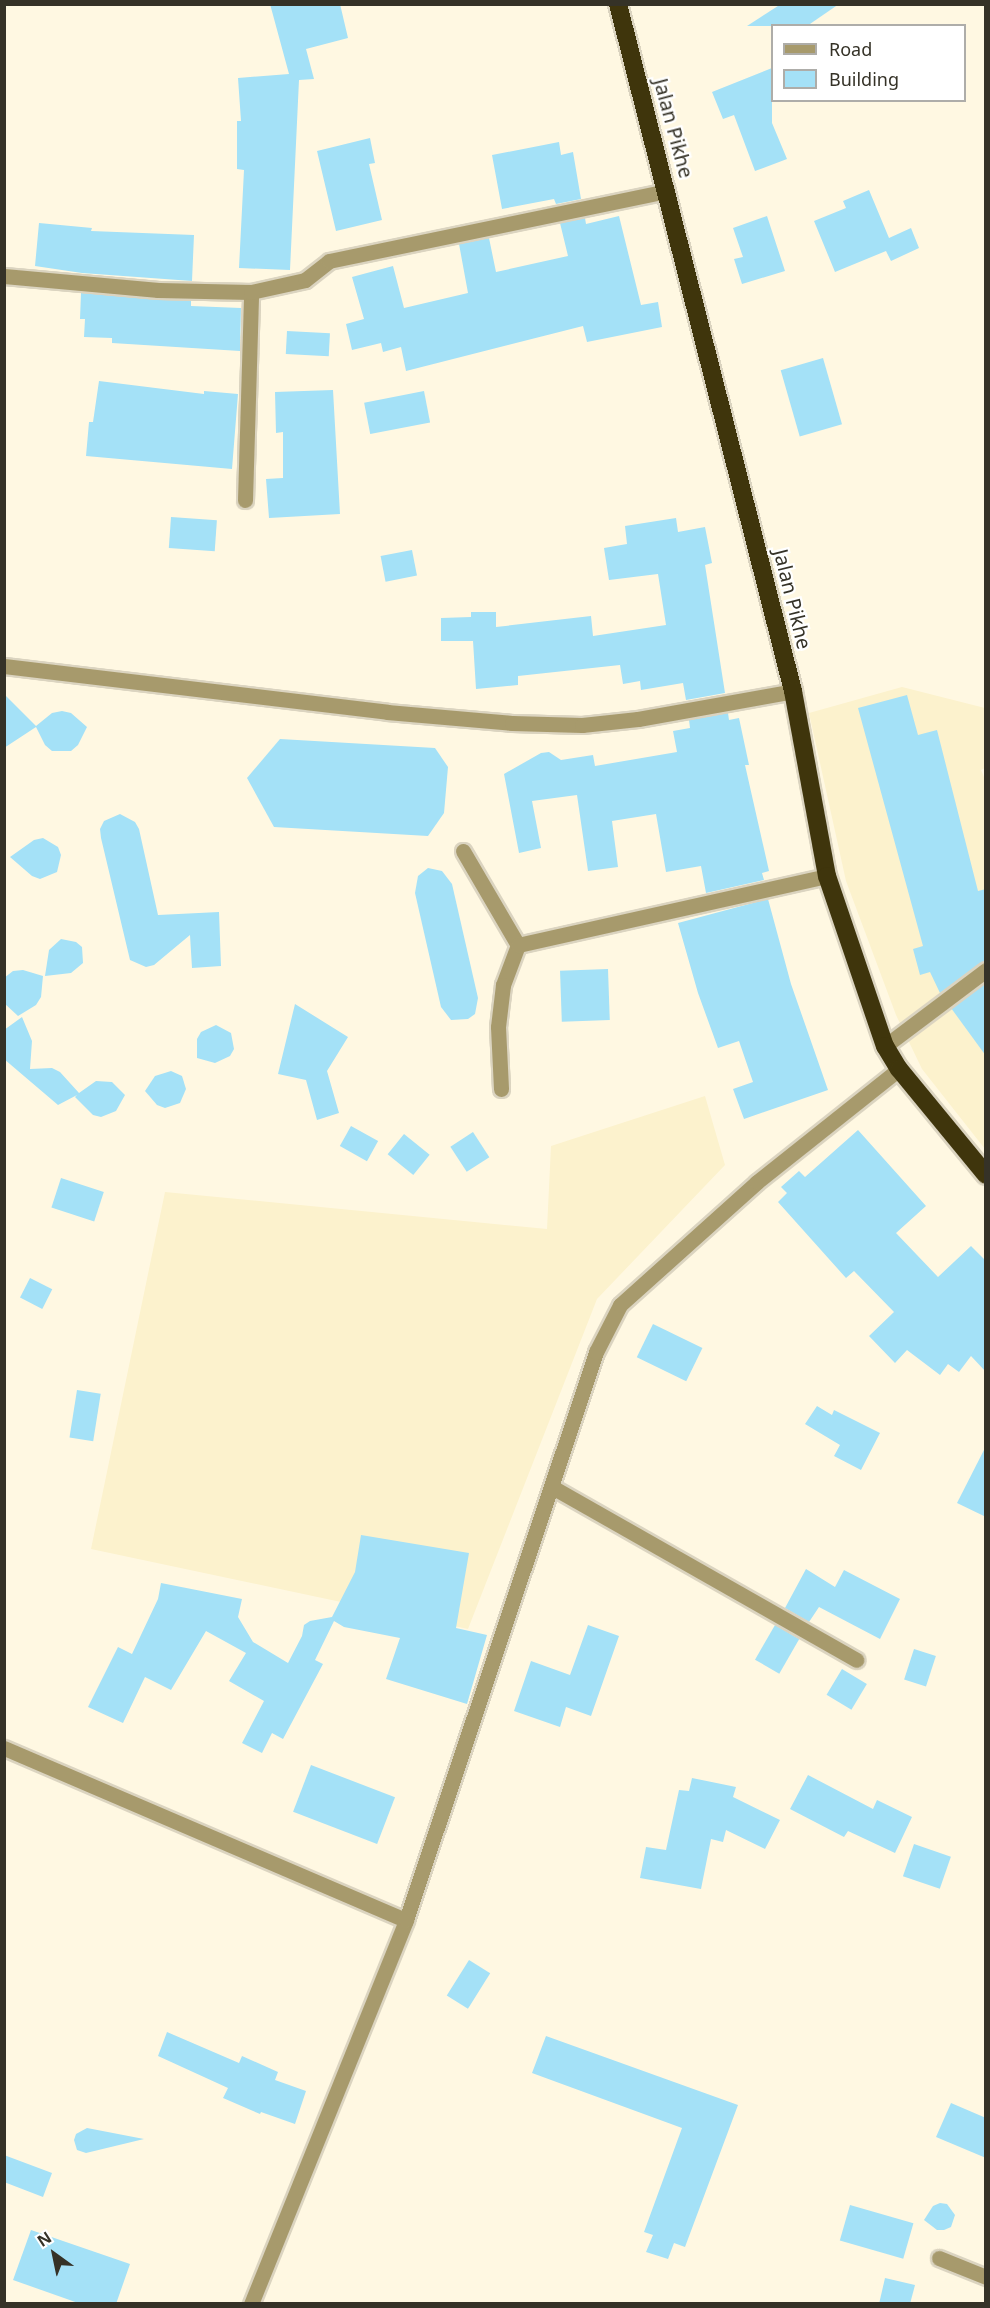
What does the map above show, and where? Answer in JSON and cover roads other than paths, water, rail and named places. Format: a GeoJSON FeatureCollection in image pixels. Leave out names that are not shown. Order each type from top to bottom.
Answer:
{"type":"FeatureCollection","features":[{"type":"Feature","properties":{"kind":"highway","name":"Jalan Pikhe"},"geometry":{"type":"LineString","coordinates":[[618,4],[793,691],[827,876],[885,1046],[899,1069],[986,1174]]}},
{"type":"Feature","properties":{"kind":"street"},"geometry":{"type":"LineString","coordinates":[[4,276],[158,290],[251,292],[305,280],[329,261],[667,191]]}},
{"type":"Feature","properties":{"kind":"street"},"geometry":{"type":"LineString","coordinates":[[244,500],[251,292]]}},
{"type":"Feature","properties":{"kind":"street"},"geometry":{"type":"LineString","coordinates":[[4,666],[397,713],[570,725],[638,719],[793,691]]}},
{"type":"Feature","properties":{"kind":"street"},"geometry":{"type":"LineString","coordinates":[[463,851],[518,945]]}},
{"type":"Feature","properties":{"kind":"street"},"geometry":{"type":"LineString","coordinates":[[518,945],[827,876]]}},
{"type":"Feature","properties":{"kind":"street"},"geometry":{"type":"LineString","coordinates":[[501,1089],[498,1027],[503,985],[518,945]]}},
{"type":"Feature","properties":{"kind":"street"},"geometry":{"type":"LineString","coordinates":[[885,1046],[986,970]]}},
{"type":"Feature","properties":{"kind":"street"},"geometry":{"type":"LineString","coordinates":[[251,2304],[406,1920],[596,1352],[620,1305],[757,1182],[899,1069]]}},
{"type":"Feature","properties":{"kind":"street"},"geometry":{"type":"LineString","coordinates":[[552,1488],[856,1660]]}},
{"type":"Feature","properties":{"kind":"street"},"geometry":{"type":"LineString","coordinates":[[4,1748],[406,1920]]}},
{"type":"Feature","properties":{"kind":"street"},"geometry":{"type":"LineString","coordinates":[[939,2258],[986,2277]]}}]}
